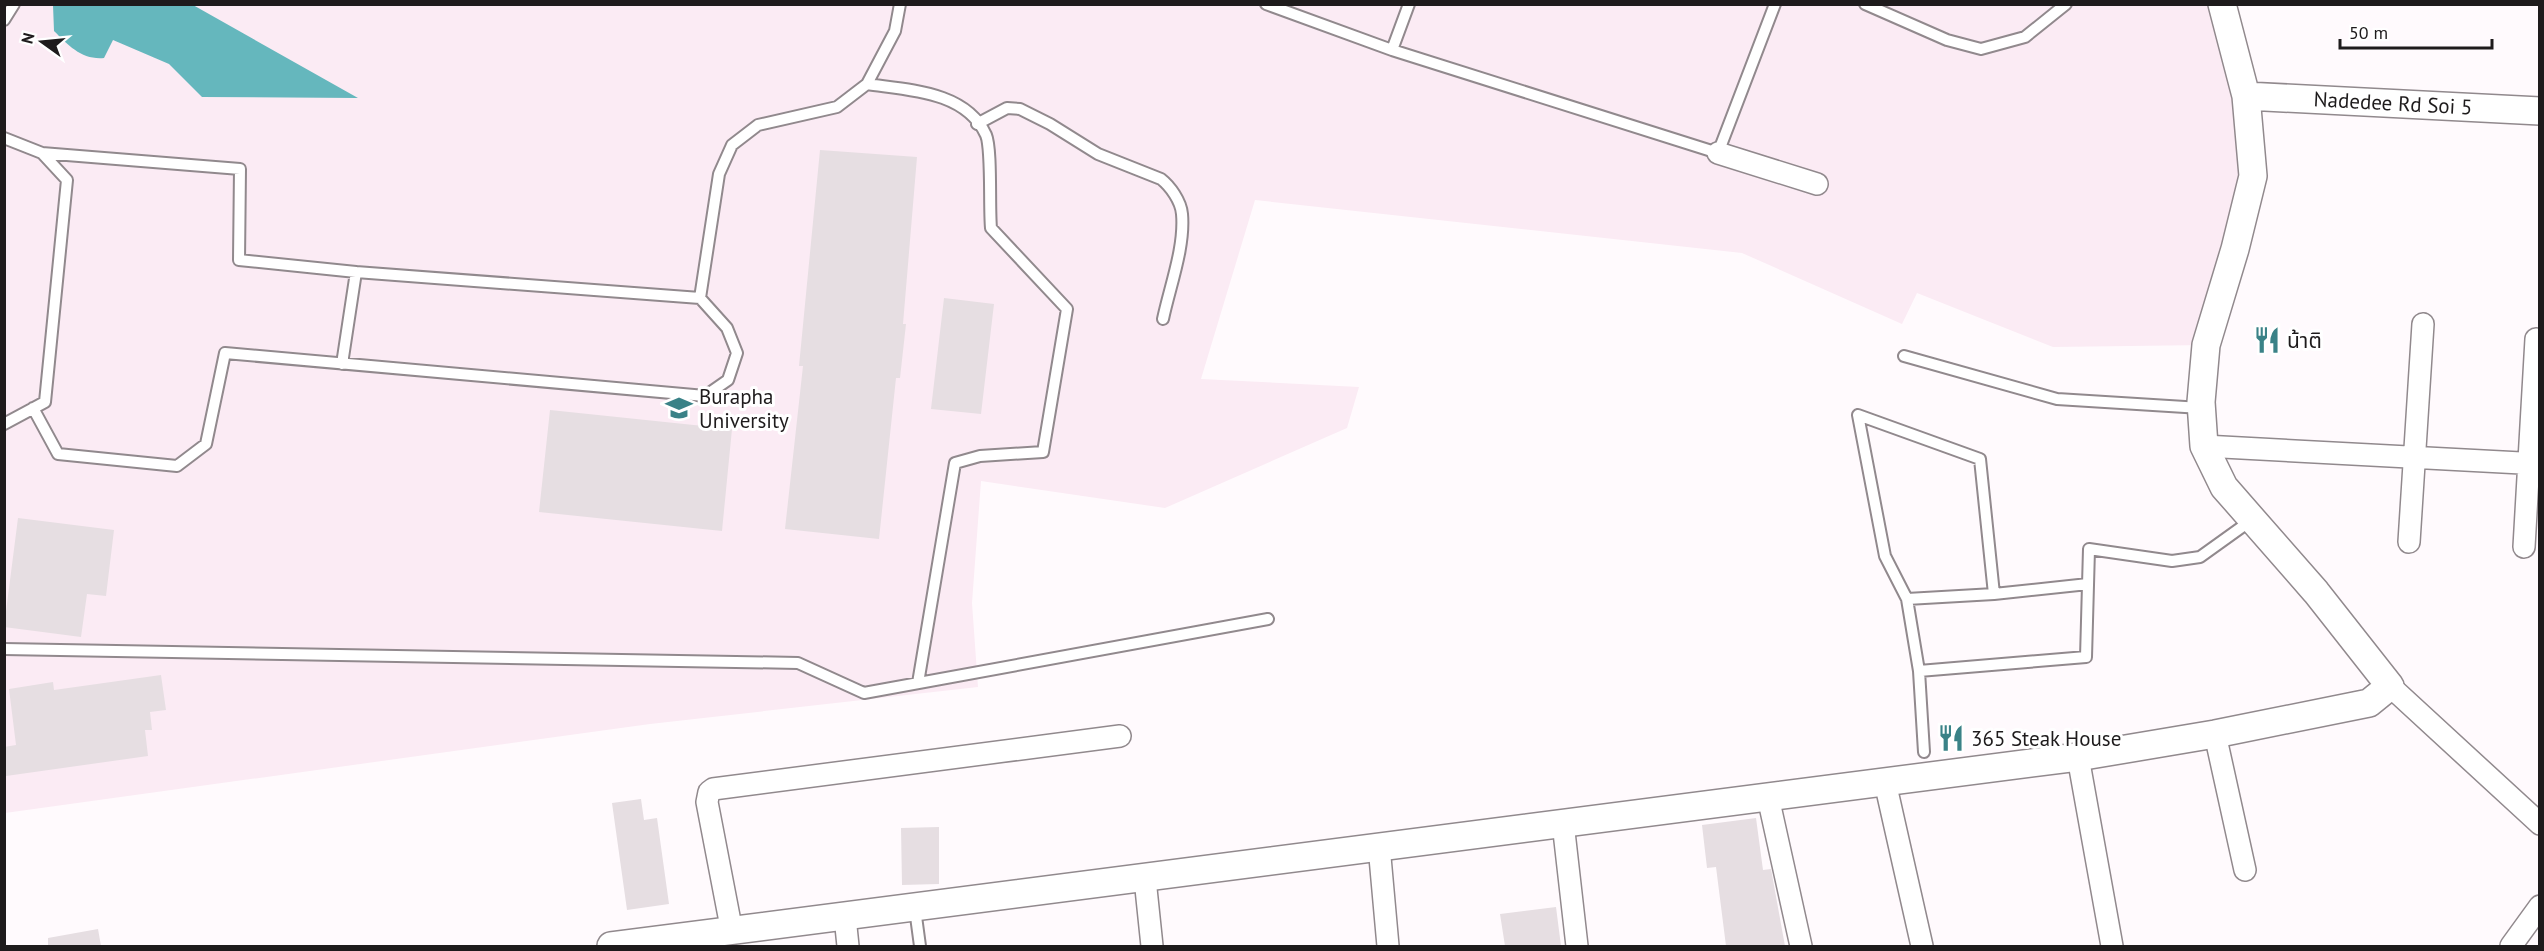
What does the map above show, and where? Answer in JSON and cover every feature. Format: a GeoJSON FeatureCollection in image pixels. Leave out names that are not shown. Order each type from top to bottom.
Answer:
{"type":"FeatureCollection","features":[{"type":"Feature","properties":{"kind":"street"},"geometry":{"type":"LineString","coordinates":[[2222,4],[2246,96],[2253,176],[2235,249],[2206,345],[2202,408],[2204,446],[2224,487],[2316,592],[2390,686],[2540,824]]}},
{"type":"Feature","properties":{"kind":"street","name":"Nadedee Rd Soi 5"},"geometry":{"type":"LineString","coordinates":[[2246,96],[2540,111]]}},
{"type":"Feature","properties":{"kind":"street"},"geometry":{"type":"LineString","coordinates":[[1718,153],[1817,184]]}},
{"type":"Feature","properties":{"kind":"street"},"geometry":{"type":"LineString","coordinates":[[2409,542],[2423,324]]}},
{"type":"Feature","properties":{"kind":"street"},"geometry":{"type":"LineString","coordinates":[[2524,547],[2534,463],[2536,339]]}},
{"type":"Feature","properties":{"kind":"street"},"geometry":{"type":"LineString","coordinates":[[2204,446],[2534,463]]}},
{"type":"Feature","properties":{"kind":"street"},"geometry":{"type":"LineString","coordinates":[[611,946],[656,944],[1378,846],[2078,758],[2216,734],[2369,703],[2390,686]]}},
{"type":"Feature","properties":{"kind":"street"},"geometry":{"type":"LineString","coordinates":[[2216,734],[2245,870]]}},
{"type":"Feature","properties":{"kind":"street"},"geometry":{"type":"LineString","coordinates":[[732,932],[707,802],[709,792],[713,789],[1120,736]]}},
{"type":"Feature","properties":{"kind":"street"},"geometry":{"type":"LineString","coordinates":[[2078,758],[2112,946]]}},
{"type":"Feature","properties":{"kind":"street"},"geometry":{"type":"LineString","coordinates":[[1885,782],[1922,946]]}},
{"type":"Feature","properties":{"kind":"street"},"geometry":{"type":"LineString","coordinates":[[1768,797],[1801,946]]}},
{"type":"Feature","properties":{"kind":"street"},"geometry":{"type":"LineString","coordinates":[[1563,823],[1577,946]]}},
{"type":"Feature","properties":{"kind":"street"},"geometry":{"type":"LineString","coordinates":[[1378,846],[1388,946]]}},
{"type":"Feature","properties":{"kind":"street"},"geometry":{"type":"LineString","coordinates":[[1144,879],[1152,946]]}},
{"type":"Feature","properties":{"kind":"street"},"geometry":{"type":"LineString","coordinates":[[2511,946],[2540,906]]}},
{"type":"Feature","properties":{"kind":"street"},"geometry":{"type":"LineString","coordinates":[[845,917],[848,946]]}},
{"type":"Feature","properties":{"kind":"lane"},"geometry":{"type":"LineString","coordinates":[[4,20],[14,4]]}},
{"type":"Feature","properties":{"kind":"lane"},"geometry":{"type":"LineString","coordinates":[[700,298],[718,174],[732,145],[758,125],[837,107],[867,84],[895,32],[900,4]]}},
{"type":"Feature","properties":{"kind":"lane"},"geometry":{"type":"LineString","coordinates":[[1266,4],[1392,50],[1718,153],[1775,4]]}},
{"type":"Feature","properties":{"kind":"lane"},"geometry":{"type":"LineString","coordinates":[[1392,50],[1409,4]]}},
{"type":"Feature","properties":{"kind":"lane"},"geometry":{"type":"LineString","coordinates":[[1865,4],[1947,40],[1981,49],[2025,38],[2066,4]]}},
{"type":"Feature","properties":{"kind":"lane"},"geometry":{"type":"LineString","coordinates":[[867,84],[939,95],[967,111],[986,136],[991,228],[1067,309],[1043,452],[980,456],[955,463],[918,683]]}},
{"type":"Feature","properties":{"kind":"lane"},"geometry":{"type":"LineString","coordinates":[[977,124],[1007,108],[1020,109],[1098,154],[1161,179],[1169,185],[1182,212],[1180,238],[1163,319]]}},
{"type":"Feature","properties":{"kind":"lane"},"geometry":{"type":"LineString","coordinates":[[4,138],[42,153],[240,169],[239,260],[356,272],[700,298],[727,328],[737,353],[728,380],[705,396],[225,353],[206,444],[177,466],[58,454],[33,408]]}},
{"type":"Feature","properties":{"kind":"lane"},"geometry":{"type":"LineString","coordinates":[[4,424],[45,402],[67,180],[42,153]]}},
{"type":"Feature","properties":{"kind":"lane"},"geometry":{"type":"LineString","coordinates":[[342,364],[356,272]]}},
{"type":"Feature","properties":{"kind":"lane"},"geometry":{"type":"LineString","coordinates":[[1904,356],[2057,399],[2202,408]]}},
{"type":"Feature","properties":{"kind":"lane"},"geometry":{"type":"LineString","coordinates":[[1924,752],[1919,671],[1907,599],[1885,556],[1858,415],[1980,459],[1994,594]]}},
{"type":"Feature","properties":{"kind":"lane"},"geometry":{"type":"LineString","coordinates":[[1919,671],[2086,657],[2090,549],[2172,561],[2200,557],[2253,519]]}},
{"type":"Feature","properties":{"kind":"lane"},"geometry":{"type":"LineString","coordinates":[[1907,599],[1994,594],[2088,584]]}},
{"type":"Feature","properties":{"kind":"lane"},"geometry":{"type":"LineString","coordinates":[[4,649],[798,663],[864,693],[1268,619]]}},
{"type":"Feature","properties":{"kind":"lane"},"geometry":{"type":"LineString","coordinates":[[915,908],[920,946]]}},
{"type":"Feature","properties":{"kind":"shaded area","name":"Burapha University"},"geometry":{"type":"Polygon","coordinates":[[[4,5],[2222,5],[2253,176],[2206,345],[2053,347],[1917,293],[1902,324],[1742,253],[1255,200],[1201,379],[1359,387],[1347,428],[1165,508],[981,481],[972,603],[978,687],[650,724],[5,813],[4,5]]]}},
{"type":"Feature","properties":{"kind":"water"},"geometry":{"type":"Polygon","coordinates":[[[53,5],[193,5],[358,98],[202,97],[169,64],[113,40],[104,58],[89,57],[76,51],[54,31],[53,5]]]}},
{"type":"Feature","properties":{"kind":"building"},"geometry":{"type":"Polygon","coordinates":[[[820,150],[917,157],[903,324],[906,324],[900,378],[896,378],[879,539],[785,529],[803,366],[799,366],[820,150]]]}},
{"type":"Feature","properties":{"kind":"building"},"geometry":{"type":"Polygon","coordinates":[[[944,298],[994,304],[981,414],[931,409],[944,298]]]}},
{"type":"Feature","properties":{"kind":"building"},"geometry":{"type":"Polygon","coordinates":[[[550,410],[732,429],[722,531],[539,512],[550,410]]]}},
{"type":"Feature","properties":{"kind":"building"},"geometry":{"type":"Polygon","coordinates":[[[18,518],[114,530],[106,596],[87,594],[81,637],[4,627],[18,518]]]}},
{"type":"Feature","properties":{"kind":"building"},"geometry":{"type":"Polygon","coordinates":[[[161,675],[166,710],[150,712],[152,730],[145,730],[148,756],[6,776],[4,747],[16,745],[9,689],[53,682],[54,690],[161,675]]]}},
{"type":"Feature","properties":{"kind":"building"},"geometry":{"type":"Polygon","coordinates":[[[641,799],[644,820],[657,818],[669,904],[627,910],[612,803],[641,799]]]}},
{"type":"Feature","properties":{"kind":"building"},"geometry":{"type":"Polygon","coordinates":[[[1756,818],[1763,870],[1771,869],[1785,946],[1726,946],[1716,867],[1707,868],[1702,825],[1756,818]]]}},
{"type":"Feature","properties":{"kind":"building"},"geometry":{"type":"Polygon","coordinates":[[[939,827],[939,884],[902,885],[901,828],[939,827]]]}},
{"type":"Feature","properties":{"kind":"building"},"geometry":{"type":"Polygon","coordinates":[[[1556,907],[1561,946],[1505,946],[1500,914],[1556,907]]]}},
{"type":"Feature","properties":{"kind":"building"},"geometry":{"type":"Polygon","coordinates":[[[98,929],[101,946],[48,946],[48,938],[98,929]]]}},
{"type":"Feature","properties":{"kind":"place","name":"น้าติ"},"geometry":{"type":"Point","coordinates":[2267,340]}},
{"type":"Feature","properties":{"kind":"place","name":"Burapha University"},"geometry":{"type":"Point","coordinates":[679,408]}},
{"type":"Feature","properties":{"kind":"place","name":"365 Steak House"},"geometry":{"type":"Point","coordinates":[1951,738]}}]}
